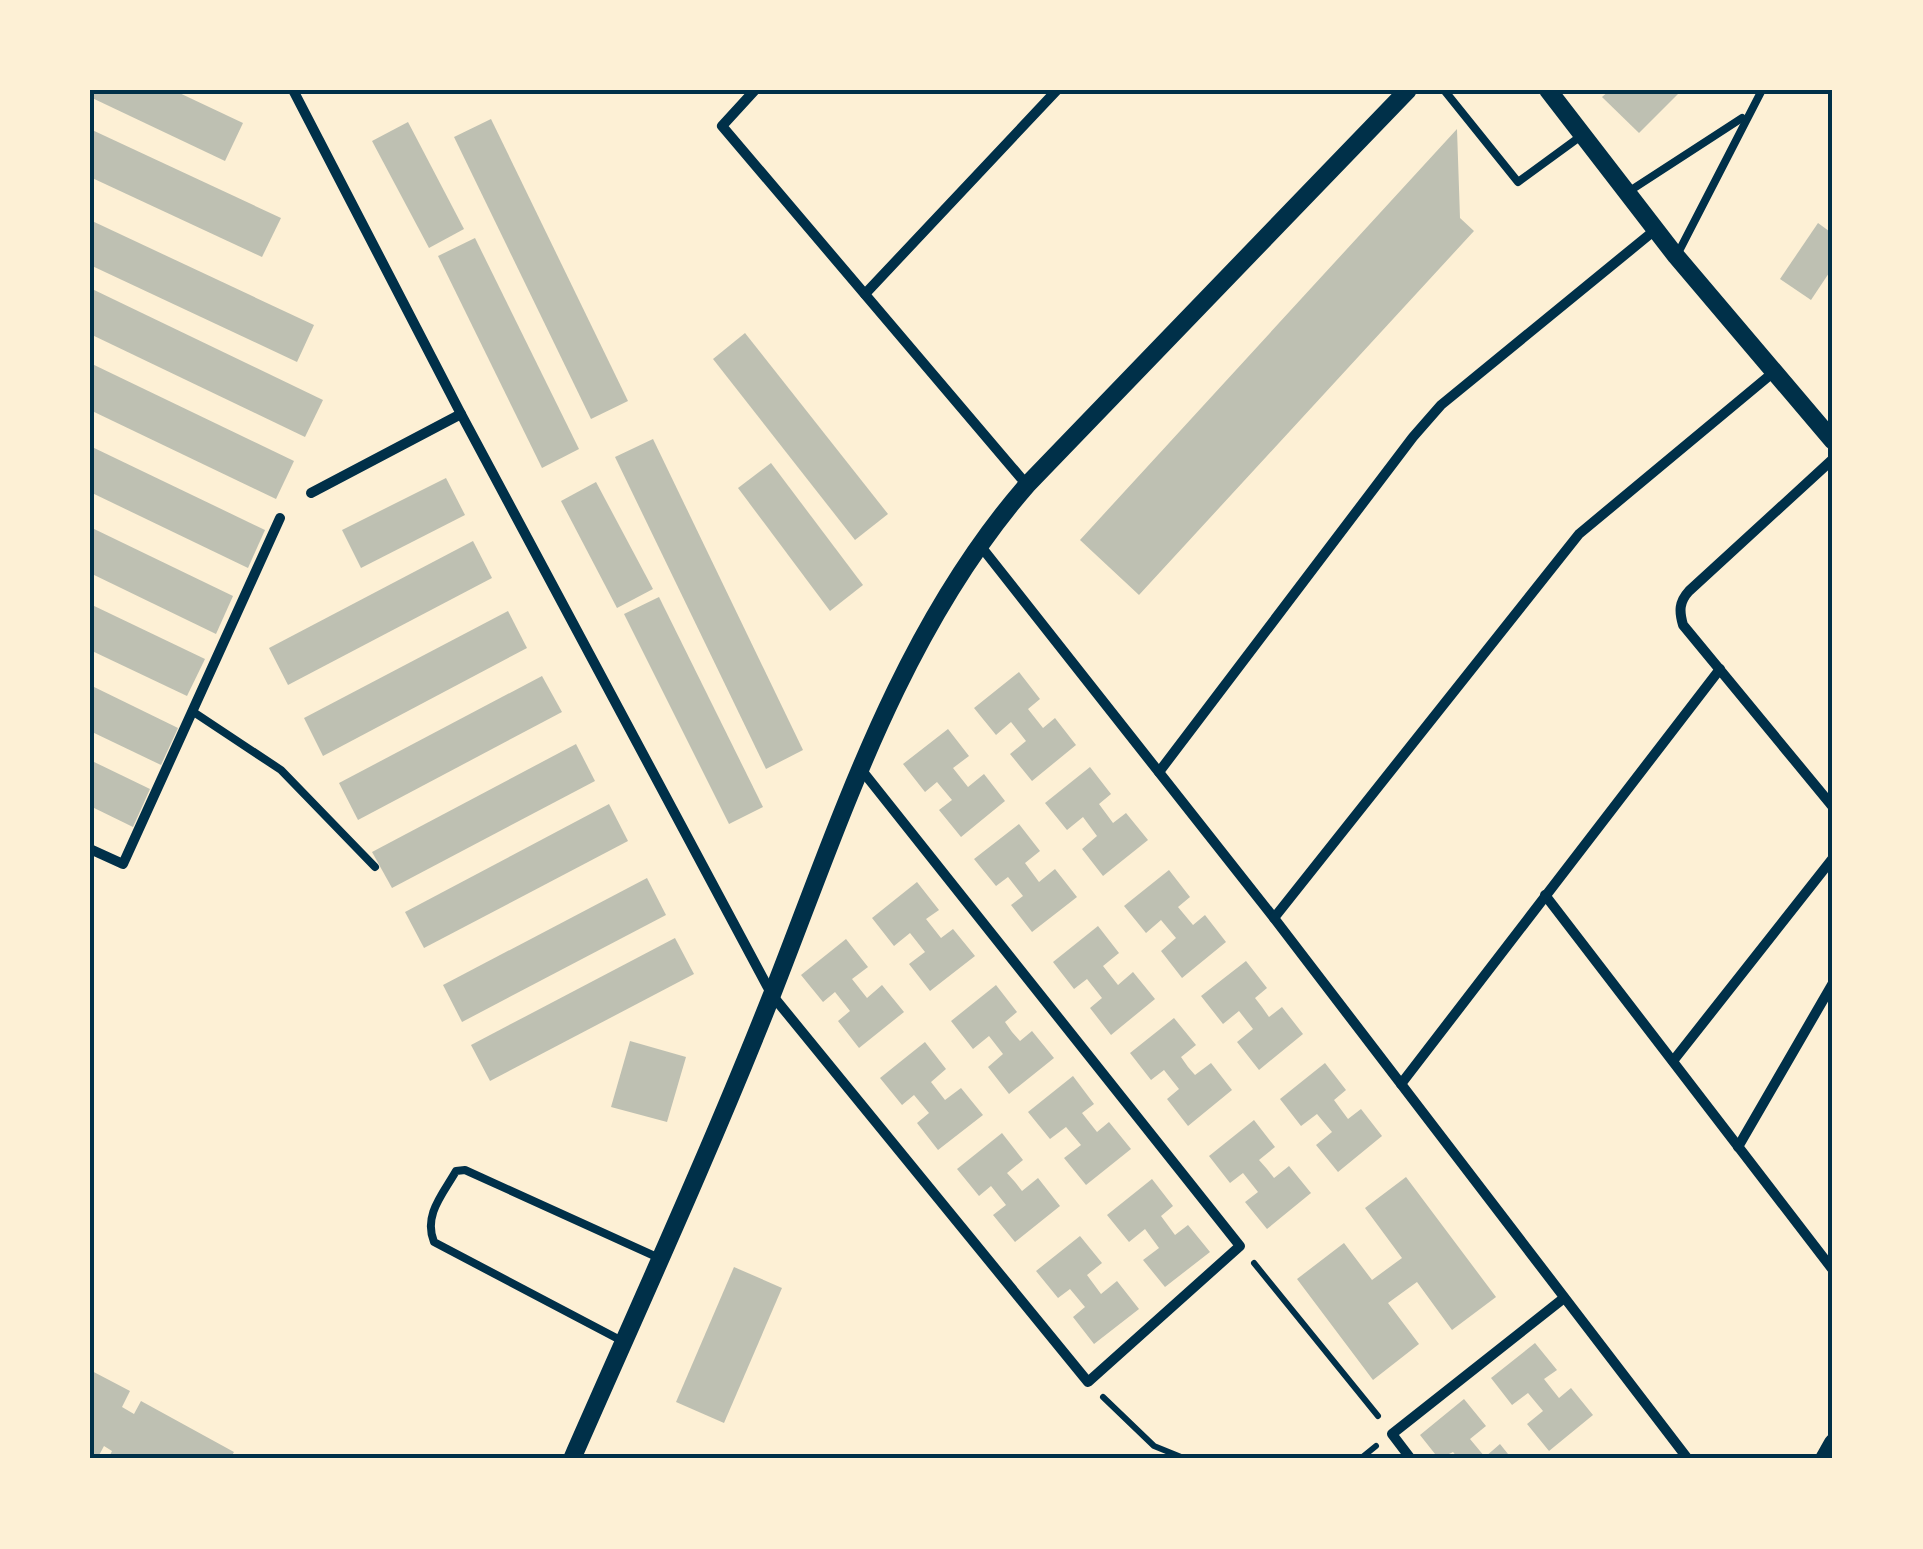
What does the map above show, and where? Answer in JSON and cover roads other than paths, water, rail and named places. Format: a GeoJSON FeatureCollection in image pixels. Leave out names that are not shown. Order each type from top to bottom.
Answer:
{"type":"FeatureCollection","features":[{"type":"Feature","properties":{"kind":"street"},"geometry":{"type":"LineString","coordinates":[[293,90],[460,414],[772,995],[1088,1382],[1240,1246],[859,768]]}},
{"type":"Feature","properties":{"kind":"street"},"geometry":{"type":"LineString","coordinates":[[755,90],[722,126],[1027,485]]}},
{"type":"Feature","properties":{"kind":"street"},"geometry":{"type":"LineString","coordinates":[[864,294],[1057,90]]}},
{"type":"Feature","properties":{"kind":"street"},"geometry":{"type":"LineString","coordinates":[[572,1459],[772,995],[859,768],[918,648],[979,544],[1027,485],[1408,90]]}},
{"type":"Feature","properties":{"kind":"street"},"geometry":{"type":"LineString","coordinates":[[1548,90],[1625,194],[1833,441]]}},
{"type":"Feature","properties":{"kind":"street"},"geometry":{"type":"LineString","coordinates":[[1159,772],[1441,405],[1655,230]]}},
{"type":"Feature","properties":{"kind":"street"},"geometry":{"type":"LineString","coordinates":[[1274,918],[1579,534],[1775,371]]}},
{"type":"Feature","properties":{"kind":"street"},"geometry":{"type":"LineString","coordinates":[[311,493],[460,414]]}},
{"type":"Feature","properties":{"kind":"street"},"geometry":{"type":"LineString","coordinates":[[1833,459],[1683,598],[1680,615],[1682,624],[1833,807]]}},
{"type":"Feature","properties":{"kind":"street"},"geometry":{"type":"LineString","coordinates":[[90,849],[122,864],[280,518]]}},
{"type":"Feature","properties":{"kind":"street"},"geometry":{"type":"LineString","coordinates":[[979,544],[1274,918],[1688,1459]]}},
{"type":"Feature","properties":{"kind":"street"},"geometry":{"type":"LineString","coordinates":[[1400,1084],[1720,669]]}},
{"type":"Feature","properties":{"kind":"street"},"geometry":{"type":"LineString","coordinates":[[1673,1061],[1833,858]]}},
{"type":"Feature","properties":{"kind":"street"},"geometry":{"type":"LineString","coordinates":[[1545,895],[1833,1270]]}},
{"type":"Feature","properties":{"kind":"street"},"geometry":{"type":"LineString","coordinates":[[1738,1146],[1833,983]]}},
{"type":"Feature","properties":{"kind":"street"},"geometry":{"type":"LineString","coordinates":[[1411,1459],[1392,1434],[1564,1298]]}},
{"type":"Feature","properties":{"kind":"street"},"geometry":{"type":"LineString","coordinates":[[1824,1459],[1833,1443]]}},
{"type":"Feature","properties":{"kind":"lane"},"geometry":{"type":"LineString","coordinates":[[1444,90],[1518,182],[1582,136]]}},
{"type":"Feature","properties":{"kind":"lane"},"geometry":{"type":"LineString","coordinates":[[1676,256],[1762,90]]}},
{"type":"Feature","properties":{"kind":"lane"},"geometry":{"type":"LineString","coordinates":[[1625,194],[1746,116]]}},
{"type":"Feature","properties":{"kind":"lane"},"geometry":{"type":"LineString","coordinates":[[192,711],[281,770],[375,867]]}},
{"type":"Feature","properties":{"kind":"lane"},"geometry":{"type":"LineString","coordinates":[[624,1342],[434,1242],[428,1229],[430,1216],[456,1172],[465,1170],[659,1258]]}}]}
